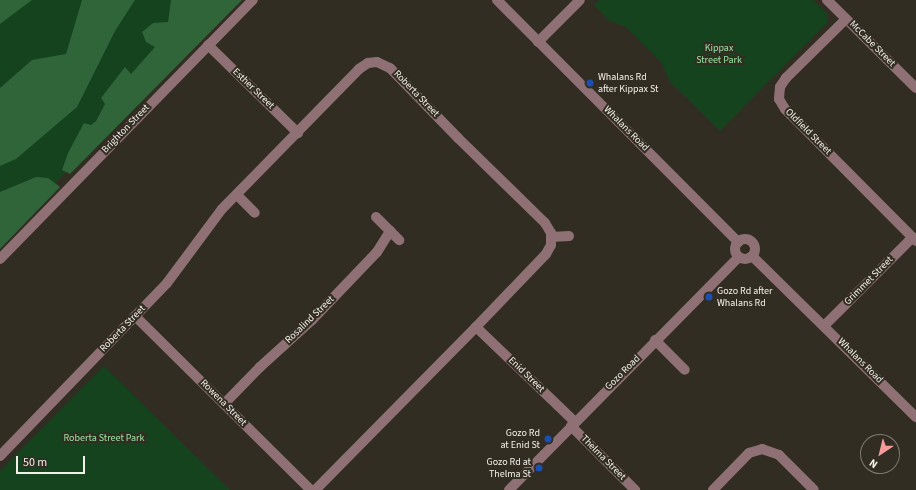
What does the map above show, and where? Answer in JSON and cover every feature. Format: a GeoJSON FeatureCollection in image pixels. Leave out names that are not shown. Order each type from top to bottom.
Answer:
{"type":"FeatureCollection","features":[{"type":"Feature","properties":{"kind":"street","name":"Brighton Street"},"geometry":{"type":"LineString","coordinates":[[0,259],[253,0]]}},
{"type":"Feature","properties":{"kind":"street","name":"Whalans Road"},"geometry":{"type":"LineString","coordinates":[[497,0],[738,242]]}},
{"type":"Feature","properties":{"kind":"street"},"geometry":{"type":"LineString","coordinates":[[538,42],[580,0]]}},
{"type":"Feature","properties":{"kind":"street","name":"McCabe Street"},"geometry":{"type":"LineString","coordinates":[[827,0],[916,88]]}},
{"type":"Feature","properties":{"kind":"street","name":"Oldfield Street"},"geometry":{"type":"LineString","coordinates":[[846,18],[786,78],[780,87],[779,99],[785,109],[914,239]]}},
{"type":"Feature","properties":{"kind":"street","name":"Esther Street"},"geometry":{"type":"LineString","coordinates":[[208,45],[298,133]]}},
{"type":"Feature","properties":{"kind":"street","name":"Roberta Street"},"geometry":{"type":"LineString","coordinates":[[0,456],[167,284],[219,213],[359,69],[368,63],[381,63],[390,68],[458,138],[546,223],[551,237]]}},
{"type":"Feature","properties":{"kind":"street"},"geometry":{"type":"LineString","coordinates":[[237,195],[255,213]]}},
{"type":"Feature","properties":{"kind":"street"},"geometry":{"type":"LineString","coordinates":[[376,217],[399,240]]}},
{"type":"Feature","properties":{"kind":"street","name":"Rosalind Street"},"geometry":{"type":"LineString","coordinates":[[224,404],[260,367],[318,314],[377,252],[390,231]]}},
{"type":"Feature","properties":{"kind":"street"},"geometry":{"type":"LineString","coordinates":[[314,490],[476,327],[546,254],[551,245],[551,237],[569,236]]}},
{"type":"Feature","properties":{"kind":"street","name":"Grimmet Street"},"geometry":{"type":"LineString","coordinates":[[824,325],[914,239]]}},
{"type":"Feature","properties":{"kind":"street"},"geometry":{"type":"LineString","coordinates":[[746,240],[752,243],[754,248],[752,256],[747,259],[739,258],[735,249],[738,242],[746,240]]}},
{"type":"Feature","properties":{"kind":"street","name":"Whalans Road"},"geometry":{"type":"LineString","coordinates":[[752,256],[916,416]]}},
{"type":"Feature","properties":{"kind":"street","name":"Gozo Road"},"geometry":{"type":"LineString","coordinates":[[509,490],[655,340],[739,258]]}},
{"type":"Feature","properties":{"kind":"street","name":"Rowena Street"},"geometry":{"type":"LineString","coordinates":[[135,316],[311,490]]}},
{"type":"Feature","properties":{"kind":"street","name":"Enid Street"},"geometry":{"type":"LineString","coordinates":[[476,327],[573,424]]}},
{"type":"Feature","properties":{"kind":"street"},"geometry":{"type":"LineString","coordinates":[[655,340],[685,370]]}},
{"type":"Feature","properties":{"kind":"street","name":"Thelma Street"},"geometry":{"type":"LineString","coordinates":[[573,424],[635,490]]}},
{"type":"Feature","properties":{"kind":"street"},"geometry":{"type":"LineString","coordinates":[[713,490],[749,453],[762,444],[779,455],[814,490]]}},
{"type":"Feature","properties":{"kind":"green space"},"geometry":{"type":"Polygon","coordinates":[[[0,0],[234,0],[0,240],[0,0]]]}},
{"type":"Feature","properties":{"kind":"green space"},"geometry":{"type":"Polygon","coordinates":[[[0,0],[32,0],[0,24],[0,0]]]}},
{"type":"Feature","properties":{"kind":"green space"},"geometry":{"type":"Polygon","coordinates":[[[82,0],[135,0],[115,31],[77,107],[16,159],[0,166],[0,88],[32,60],[66,54],[82,0]]]}},
{"type":"Feature","properties":{"kind":"green space"},"geometry":{"type":"Polygon","coordinates":[[[171,0],[242,0],[70,174],[62,170],[68,153],[84,123],[91,125],[96,121],[105,104],[101,98],[125,67],[131,74],[155,47],[146,42],[142,32],[153,23],[168,22],[171,0]]]}},
{"type":"Feature","properties":{"kind":"green space","name":"Kippax Street Park"},"geometry":{"type":"Polygon","coordinates":[[[599,0],[813,0],[828,15],[828,22],[720,131],[670,82],[661,62],[626,27],[608,20],[594,5],[599,0]]]}},
{"type":"Feature","properties":{"kind":"green space"},"geometry":{"type":"Polygon","coordinates":[[[36,177],[48,178],[60,187],[0,249],[0,192],[36,177]]]}},
{"type":"Feature","properties":{"kind":"green space","name":"Roberta Street Park"},"geometry":{"type":"Polygon","coordinates":[[[104,366],[230,490],[0,490],[0,471],[104,366]]]}},
{"type":"Feature","properties":{"kind":"place","name":"Whalans Rd after Kippax St"},"geometry":{"type":"Point","coordinates":[590,83]}},
{"type":"Feature","properties":{"kind":"place","name":"Gozo Rd after Whalans Rd"},"geometry":{"type":"Point","coordinates":[709,297]}},
{"type":"Feature","properties":{"kind":"place","name":"Gozo Rd at Enid St"},"geometry":{"type":"Point","coordinates":[548,439]}},
{"type":"Feature","properties":{"kind":"place","name":"Gozo Rd at Thelma St"},"geometry":{"type":"Point","coordinates":[539,468]}}]}
